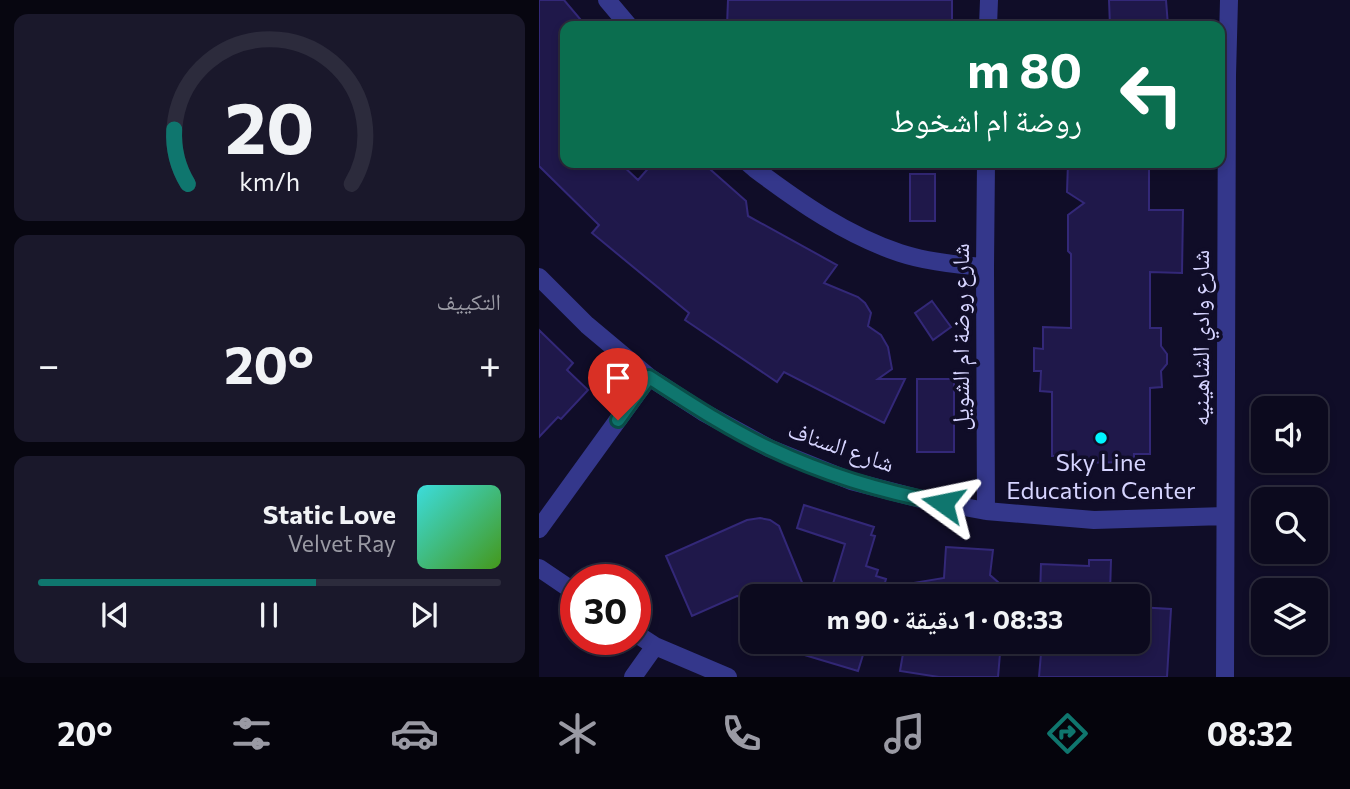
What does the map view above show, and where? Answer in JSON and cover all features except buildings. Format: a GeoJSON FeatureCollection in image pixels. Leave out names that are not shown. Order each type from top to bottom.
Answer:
{"type":"FeatureCollection","features":[{"type":"Feature","properties":{"kind":"street"},"geometry":{"type":"LineString","coordinates":[[607,0],[625,21]]}},
{"type":"Feature","properties":{"kind":"street"},"geometry":{"type":"LineString","coordinates":[[988,21],[989,0]]}},
{"type":"Feature","properties":{"kind":"street","name":"شارع وادي الشاهينيه"},"geometry":{"type":"LineString","coordinates":[[1225,677],[1227,89],[1230,0]]}},
{"type":"Feature","properties":{"kind":"street"},"geometry":{"type":"LineString","coordinates":[[754,168],[802,204],[855,234],[900,253],[951,264],[985,267]]}},
{"type":"Feature","properties":{"kind":"street","name":"شارع روضة ام الشويل"},"geometry":{"type":"LineString","coordinates":[[986,168],[986,511]]}},
{"type":"Feature","properties":{"kind":"street","name":"شارع السناف"},"geometry":{"type":"LineString","coordinates":[[539,277],[587,325],[649,377],[703,412],[769,448],[851,481],[921,499],[986,511],[1094,520],[1225,516]]}},
{"type":"Feature","properties":{"kind":"street"},"geometry":{"type":"LineString","coordinates":[[539,528],[649,377]]}},
{"type":"Feature","properties":{"kind":"street"},"geometry":{"type":"LineString","coordinates":[[539,568],[560,582]]}},
{"type":"Feature","properties":{"kind":"street"},"geometry":{"type":"LineString","coordinates":[[651,643],[728,677]]}},
{"type":"Feature","properties":{"kind":"street"},"geometry":{"type":"LineString","coordinates":[[633,677],[655,646]]}},
{"type":"Feature","properties":{"kind":"place","name":"Sky Line Education Center"},"geometry":{"type":"Point","coordinates":[1101,438]}},
{"type":"Feature","properties":{"kind":"route"},"geometry":{"type":"LineString","coordinates":[[618,420],[649,377],[703,412],[769,448],[851,481],[943,503]]}}]}
